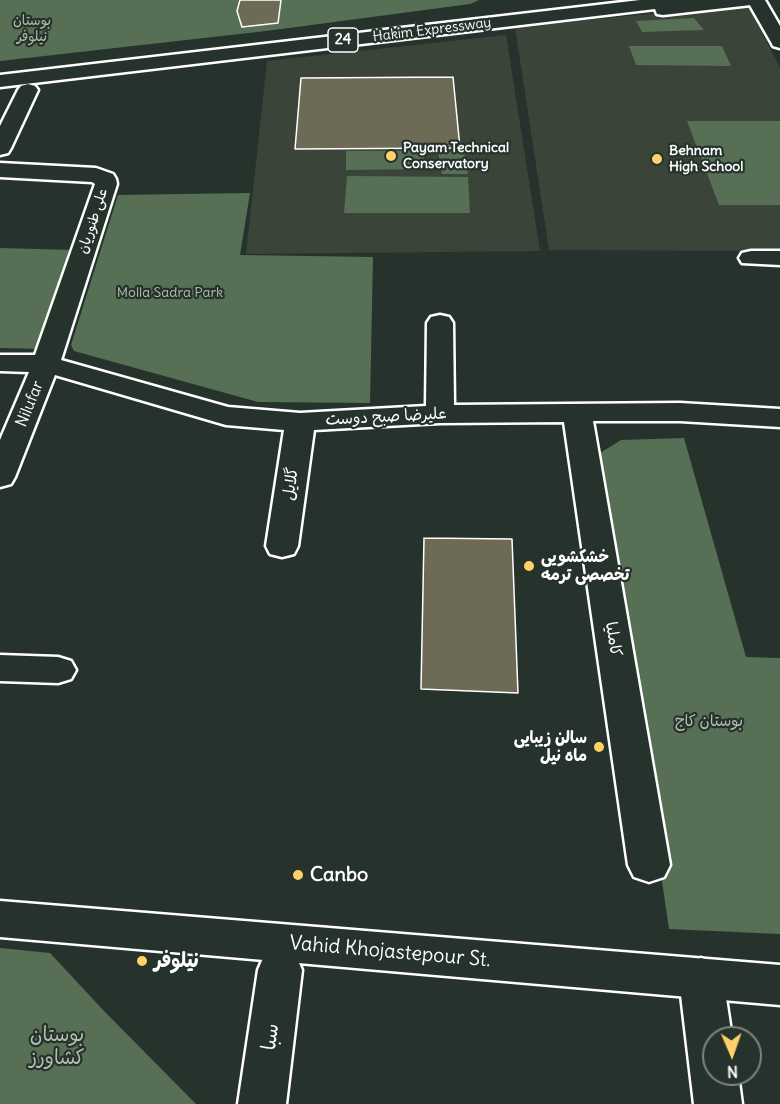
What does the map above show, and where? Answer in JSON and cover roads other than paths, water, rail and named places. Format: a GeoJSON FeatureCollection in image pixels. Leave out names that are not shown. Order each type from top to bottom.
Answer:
{"type":"FeatureCollection","features":[{"type":"Feature","properties":{"kind":"main road","name":"Hakim Expressway"},"geometry":{"type":"LineString","coordinates":[[0,65],[567,0]]}},
{"type":"Feature","properties":{"kind":"main road","name":"Hakim Expressway"},"geometry":{"type":"LineString","coordinates":[[0,81],[685,0]]}},
{"type":"Feature","properties":{"kind":"main road"},"geometry":{"type":"LineString","coordinates":[[499,22],[633,14],[751,0]]}},
{"type":"Feature","properties":{"kind":"main road"},"geometry":{"type":"LineString","coordinates":[[756,0],[774,19],[780,42]]}},
{"type":"Feature","properties":{"kind":"main road"},"geometry":{"type":"LineString","coordinates":[[391,20],[434,12]]}},
{"type":"Feature","properties":{"kind":"main road"},"geometry":{"type":"LineString","coordinates":[[0,148],[28,90]]}},
{"type":"Feature","properties":{"kind":"main road","name":"علی طنوریان"},"geometry":{"type":"LineString","coordinates":[[0,170],[96,175],[105,178],[106,184],[46,364]]}},
{"type":"Feature","properties":{"kind":"main road"},"geometry":{"type":"LineString","coordinates":[[751,258],[780,258]]}},
{"type":"Feature","properties":{"kind":"main road"},"geometry":{"type":"LineString","coordinates":[[440,414],[441,323]]}},
{"type":"Feature","properties":{"kind":"main road","name":"علیرضا صبح دوست"},"geometry":{"type":"LineString","coordinates":[[0,363],[46,364],[226,416],[300,422],[440,414],[680,412],[780,418]]}},
{"type":"Feature","properties":{"kind":"main road","name":"Nilufar"},"geometry":{"type":"LineString","coordinates":[[0,477],[46,364]]}},
{"type":"Feature","properties":{"kind":"main road","name":"کاملیا"},"geometry":{"type":"LineString","coordinates":[[577,413],[649,865]]}},
{"type":"Feature","properties":{"kind":"main road","name":"گلایل"},"geometry":{"type":"LineString","coordinates":[[282,546],[300,422]]}},
{"type":"Feature","properties":{"kind":"main road"},"geometry":{"type":"LineString","coordinates":[[0,668],[58,670]]}},
{"type":"Feature","properties":{"kind":"main road","name":"Vahid Khojastepour St."},"geometry":{"type":"LineString","coordinates":[[0,919],[780,984]]}},
{"type":"Feature","properties":{"kind":"main road","name":"سبا"},"geometry":{"type":"LineString","coordinates":[[262,1104],[280,970]]}},
{"type":"Feature","properties":{"kind":"main road"},"geometry":{"type":"LineString","coordinates":[[701,978],[708,1026]]}},
{"type":"Feature","properties":{"kind":"main road"},"geometry":{"type":"LineString","coordinates":[[716,1086],[718,1104]]}},
{"type":"Feature","properties":{"kind":"place","name":"Payam Technical Conservatory"},"geometry":{"type":"Point","coordinates":[391,156]}},
{"type":"Feature","properties":{"kind":"place","name":"Behnam High School"},"geometry":{"type":"Point","coordinates":[657,159]}},
{"type":"Feature","properties":{"kind":"place","name":"خشکشویی تخصصی ترمه"},"geometry":{"type":"Point","coordinates":[529,566]}},
{"type":"Feature","properties":{"kind":"place","name":"سالن زیبایی ماه نیل"},"geometry":{"type":"Point","coordinates":[599,747]}},
{"type":"Feature","properties":{"kind":"place","name":"Canbo"},"geometry":{"type":"Point","coordinates":[298,875]}},
{"type":"Feature","properties":{"kind":"place","name":"نیلوفر"},"geometry":{"type":"Point","coordinates":[142,961]}},
{"type":"Feature","properties":{"kind":"park label","name":"بوستان نیلوفر"},"geometry":{"type":"Point","coordinates":[32,30]}},
{"type":"Feature","properties":{"kind":"park label","name":"Molla Sadra Park"},"geometry":{"type":"Point","coordinates":[170,293]}},
{"type":"Feature","properties":{"kind":"park label","name":"بوستان کاج"},"geometry":{"type":"Point","coordinates":[709,721]}},
{"type":"Feature","properties":{"kind":"park label","name":"بوستان کشاورز"},"geometry":{"type":"Point","coordinates":[57,1046]}}]}
